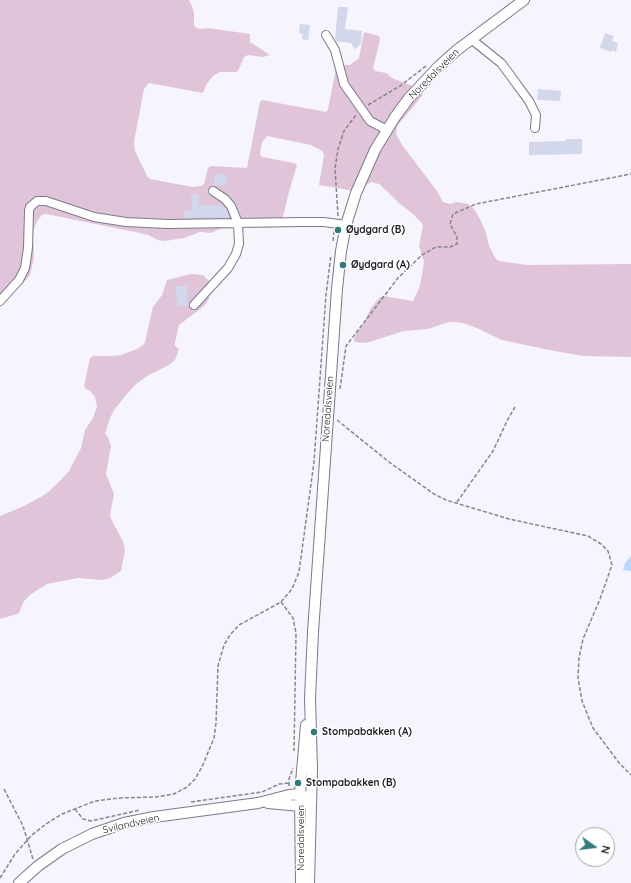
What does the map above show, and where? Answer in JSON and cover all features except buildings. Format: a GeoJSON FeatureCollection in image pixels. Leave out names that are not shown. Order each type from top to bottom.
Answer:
{"type":"FeatureCollection","features":[{"type":"Feature","properties":{"kind":"main road","name":"Noredalsveien"},"geometry":{"type":"LineString","coordinates":[[301,883],[300,794],[306,724],[310,698],[337,289],[341,251],[346,225],[364,173],[387,130],[402,107],[422,83],[446,59],[470,39],[524,0]]}},
{"type":"Feature","properties":{"kind":"main road","name":"Noredalsveien"},"geometry":{"type":"LineString","coordinates":[[309,883],[312,762],[310,698]]}},
{"type":"Feature","properties":{"kind":"main road"},"geometry":{"type":"LineString","coordinates":[[300,794],[310,799],[300,806]]}},
{"type":"Feature","properties":{"kind":"main road","name":"Svilandveien"},"geometry":{"type":"LineString","coordinates":[[19,883],[38,866],[62,849],[102,830],[124,823],[154,817],[258,803],[289,795],[300,794]]}},
{"type":"Feature","properties":{"kind":"main road","name":"Svilandveien"},"geometry":{"type":"LineString","coordinates":[[258,803],[300,806]]}},
{"type":"Feature","properties":{"kind":"lane"},"geometry":{"type":"LineString","coordinates":[[326,35],[335,50],[344,84],[370,120],[387,130]]}},
{"type":"Feature","properties":{"kind":"lane"},"geometry":{"type":"LineString","coordinates":[[470,39],[501,63],[529,101],[536,115],[535,128]]}},
{"type":"Feature","properties":{"kind":"lane"},"geometry":{"type":"LineString","coordinates":[[194,304],[228,268],[234,259],[238,244],[238,223],[231,206],[225,199],[213,191]]}},
{"type":"Feature","properties":{"kind":"lane"},"geometry":{"type":"LineString","coordinates":[[0,301],[19,280],[24,268],[28,248],[29,211],[30,207],[38,201],[46,201],[94,217],[126,222],[168,224],[301,222],[335,223],[346,225]]}},
{"type":"Feature","properties":{"kind":"path"},"geometry":{"type":"LineString","coordinates":[[333,242],[338,211],[335,169],[338,149],[346,128],[362,110],[378,98],[400,86],[429,64]]}},
{"type":"Feature","properties":{"kind":"path"},"geometry":{"type":"LineString","coordinates":[[340,389],[346,346],[398,278],[422,255],[436,247],[450,247],[457,244],[457,237],[450,224],[453,214],[476,204],[631,174]]}},
{"type":"Feature","properties":{"kind":"path"},"geometry":{"type":"LineString","coordinates":[[0,878],[15,854],[28,839],[55,818],[87,803],[109,799],[167,796],[179,792],[192,782],[202,767],[214,738],[217,714],[218,666],[224,646],[230,635],[240,625],[281,602],[296,582],[300,567],[314,462],[326,295],[332,249]]}},
{"type":"Feature","properties":{"kind":"path"},"geometry":{"type":"LineString","coordinates":[[457,502],[493,451],[515,407]]}},
{"type":"Feature","properties":{"kind":"path"},"geometry":{"type":"LineString","coordinates":[[328,417],[337,419],[389,462],[434,494],[446,500],[457,502],[509,519],[588,536],[601,544],[608,551],[612,565],[600,599],[583,638],[579,658],[578,678],[582,700],[593,728],[620,764],[631,775]]}},
{"type":"Feature","properties":{"kind":"path"},"geometry":{"type":"LineString","coordinates":[[281,602],[293,618],[296,633],[294,755]]}},
{"type":"Feature","properties":{"kind":"path"},"geometry":{"type":"LineString","coordinates":[[289,783],[294,762]]}},
{"type":"Feature","properties":{"kind":"path"},"geometry":{"type":"LineString","coordinates":[[4,789],[28,839],[31,856],[38,866]]}},
{"type":"Feature","properties":{"kind":"shaded area"},"geometry":{"type":"Polygon","coordinates":[[[0,0],[189,0],[194,13],[194,25],[196,28],[208,28],[250,34],[250,42],[270,55],[263,57],[248,55],[244,57],[238,71],[220,72],[213,76],[206,85],[203,93],[149,83],[144,89],[134,142],[135,151],[147,176],[150,179],[193,187],[204,184],[208,168],[211,166],[247,168],[260,102],[262,100],[326,112],[328,109],[336,69],[339,65],[350,65],[359,58],[364,32],[379,36],[380,40],[373,68],[375,71],[386,73],[392,78],[415,87],[423,95],[397,126],[396,134],[402,145],[437,191],[443,202],[450,204],[457,202],[468,204],[474,209],[480,219],[486,233],[489,246],[496,259],[499,261],[527,265],[631,264],[631,357],[583,356],[544,349],[502,340],[463,323],[453,322],[428,329],[404,331],[366,343],[355,342],[354,339],[357,332],[371,308],[380,297],[383,296],[413,301],[420,286],[424,262],[419,246],[423,226],[412,213],[379,184],[371,182],[355,191],[319,185],[324,155],[322,151],[311,145],[267,136],[262,142],[260,154],[262,157],[294,163],[297,165],[281,225],[271,228],[238,227],[219,229],[211,233],[200,232],[184,238],[165,241],[135,232],[46,214],[42,215],[37,221],[34,229],[34,258],[30,275],[0,307],[0,0]]]}},
{"type":"Feature","properties":{"kind":"shaded area"},"geometry":{"type":"Polygon","coordinates":[[[191,274],[203,275],[209,281],[211,288],[209,299],[204,306],[179,325],[175,346],[179,349],[175,360],[136,384],[114,410],[105,434],[108,437],[111,446],[106,474],[114,494],[110,515],[123,541],[125,551],[121,571],[110,578],[102,580],[78,578],[47,584],[31,594],[24,601],[19,613],[0,619],[0,516],[22,507],[46,494],[69,471],[81,448],[85,430],[93,418],[97,406],[95,397],[84,386],[90,358],[93,356],[121,355],[143,345],[153,307],[162,295],[167,280],[191,274]]]}},
{"type":"Feature","properties":{"kind":"water"},"geometry":{"type":"Polygon","coordinates":[[[631,556],[631,571],[623,570],[625,563],[631,556]]]}},
{"type":"Feature","properties":{"kind":"place","name":"Øydgard (B)"},"geometry":{"type":"Point","coordinates":[338,230]}},
{"type":"Feature","properties":{"kind":"place","name":"Øydgard (A)"},"geometry":{"type":"Point","coordinates":[343,265]}},
{"type":"Feature","properties":{"kind":"place","name":"Stompabakken (A)"},"geometry":{"type":"Point","coordinates":[314,732]}},
{"type":"Feature","properties":{"kind":"place","name":"Stompabakken (B)"},"geometry":{"type":"Point","coordinates":[298,783]}}]}
